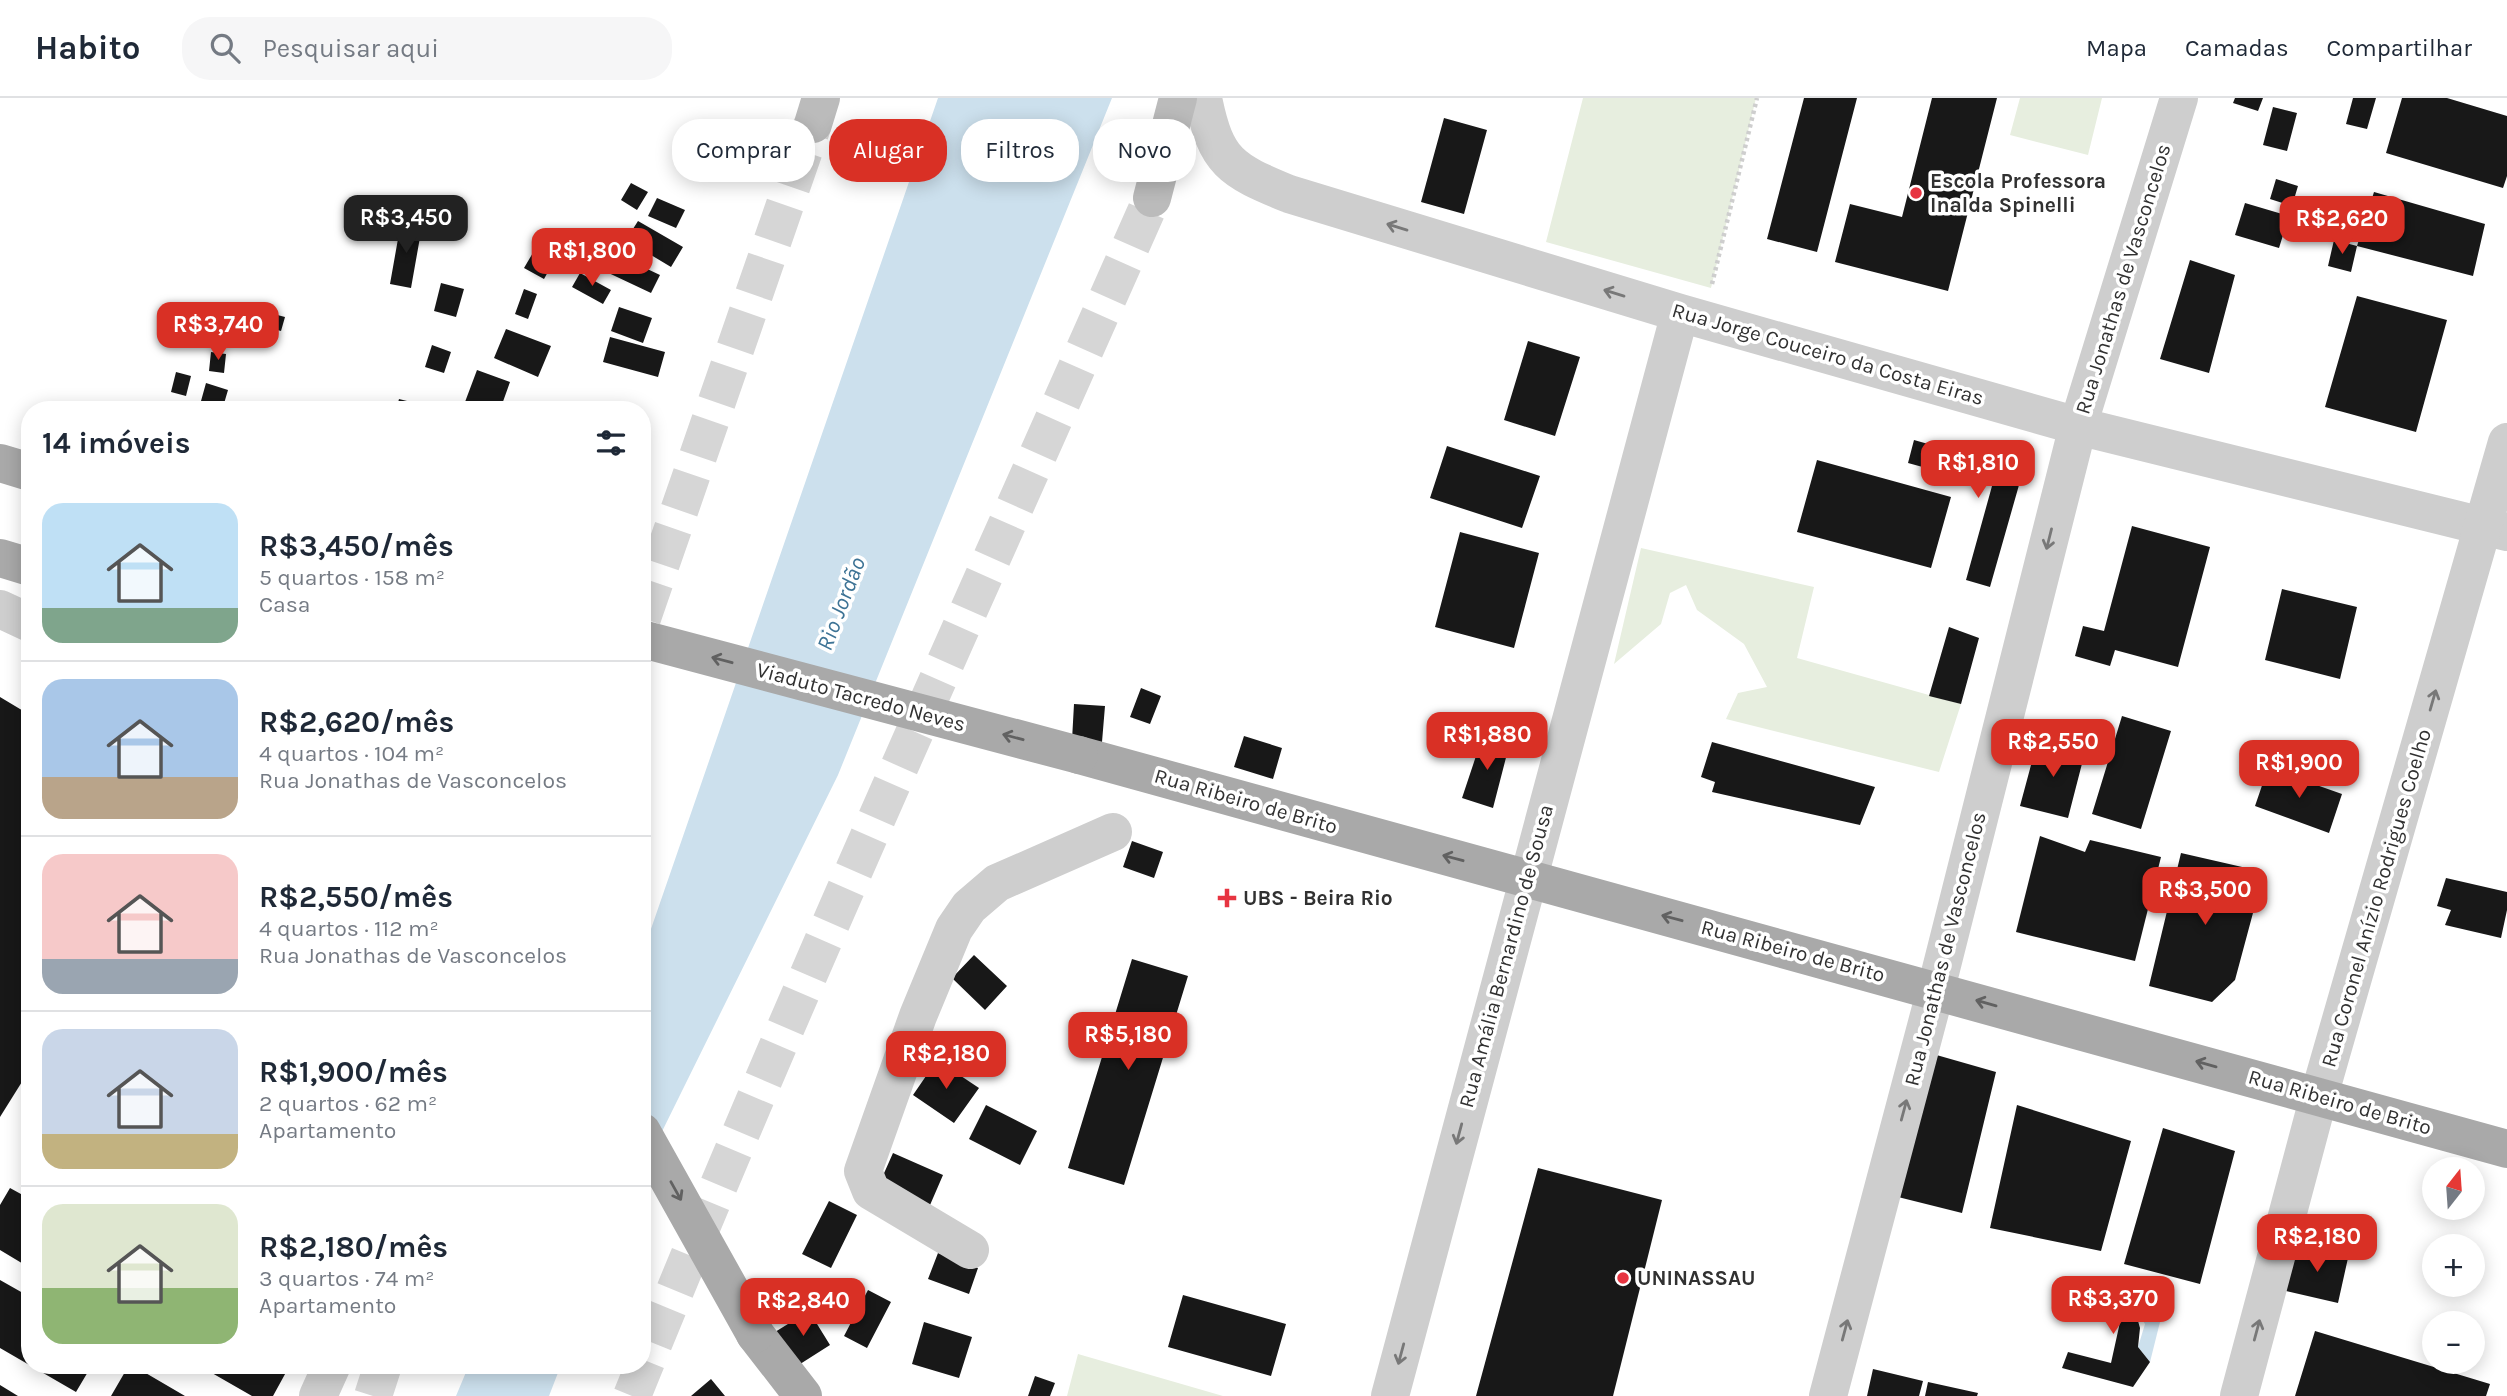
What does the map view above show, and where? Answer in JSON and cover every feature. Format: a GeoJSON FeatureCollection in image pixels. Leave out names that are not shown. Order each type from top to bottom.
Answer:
{"type":"FeatureCollection","features":[{"type":"Feature","properties":{"kind":"main road"},"geometry":{"type":"LineString","coordinates":[[1152,198],[1178,98]]}},
{"type":"Feature","properties":{"kind":"main road"},"geometry":{"type":"LineString","coordinates":[[0,463],[21,469]]}},
{"type":"Feature","properties":{"kind":"main road"},"geometry":{"type":"LineString","coordinates":[[0,558],[21,564]]}},
{"type":"Feature","properties":{"kind":"main road","name":"Viaduto Tacredo Neves"},"geometry":{"type":"LineString","coordinates":[[651,641],[1079,754]]}},
{"type":"Feature","properties":{"kind":"main road","name":"Rua Ribeiro de Brito"},"geometry":{"type":"LineString","coordinates":[[1079,754],[2507,1149]]}},
{"type":"Feature","properties":{"kind":"main road"},"geometry":{"type":"LineString","coordinates":[[651,1148],[755,1334],[803,1396]]}},
{"type":"Feature","properties":{"kind":"street","name":"Rua Jorge Couceiro da Costa Eiras"},"geometry":{"type":"LineString","coordinates":[[1203,98],[1216,148],[1242,175],[1289,194],[1692,316],[2078,426],[2495,529]]}},
{"type":"Feature","properties":{"kind":"street","name":"Rua Jonathas de Vasconcelos"},"geometry":{"type":"LineString","coordinates":[[1828,1396],[1936,989],[2078,426],[2179,98]]}},
{"type":"Feature","properties":{"kind":"street","name":"Rua Amália Bernardino de Sousa"},"geometry":{"type":"LineString","coordinates":[[1390,1396],[1526,878],[1692,316]]}},
{"type":"Feature","properties":{"kind":"street","name":"Rua Coronel Anízio Rodrigues Coelho"},"geometry":{"type":"LineString","coordinates":[[2239,1396],[2319,1096],[2495,529],[2507,442]]}},
{"type":"Feature","properties":{"kind":"street"},"geometry":{"type":"LineString","coordinates":[[0,609],[21,619]]}},
{"type":"Feature","properties":{"kind":"street"},"geometry":{"type":"LineString","coordinates":[[970,1250],[871,1191],[863,1171],[918,1016],[954,929],[969,907],[997,883],[1114,832]]}},
{"type":"Feature","properties":{"kind":"street"},"geometry":{"type":"LineString","coordinates":[[318,1396],[328,1374]]}},
{"type":"Feature","properties":{"kind":"path"},"geometry":{"type":"LineString","coordinates":[[1692,316],[1757,98]]}},
{"type":"Feature","properties":{"kind":"green space"},"geometry":{"type":"Polygon","coordinates":[[[1583,98],[1756,98],[1711,288],[1546,242],[1583,98]]]}},
{"type":"Feature","properties":{"kind":"green space"},"geometry":{"type":"Polygon","coordinates":[[[2020,98],[2102,98],[2088,155],[2010,135],[2020,98]]]}},
{"type":"Feature","properties":{"kind":"green space"},"geometry":{"type":"Polygon","coordinates":[[[1641,548],[1814,587],[1797,658],[1961,704],[1939,772],[1726,719],[1738,693],[1767,687],[1744,644],[1697,610],[1686,585],[1670,593],[1661,624],[1614,664],[1641,548]]]}},
{"type":"Feature","properties":{"kind":"green space"},"geometry":{"type":"Polygon","coordinates":[[[1078,1354],[1223,1396],[1067,1396],[1078,1354]]]}},
{"type":"Feature","properties":{"kind":"water","name":"Rio Jordão"},"geometry":{"type":"Polygon","coordinates":[[[938,98],[1112,98],[1104,119],[1093,119],[1093,145],[1079,180],[1079,119],[961,119],[961,182],[1078,182],[838,775],[651,1154],[651,929],[909,182],[947,182],[947,119],[931,119],[938,98]]]}},
{"type":"Feature","properties":{"kind":"water"},"geometry":{"type":"Polygon","coordinates":[[[2133,1296],[2156,1301],[2161,1318],[2150,1362],[2138,1347],[2145,1324],[2134,1307],[2133,1296]]]}},
{"type":"Feature","properties":{"kind":"water"},"geometry":{"type":"Polygon","coordinates":[[[465,1374],[558,1374],[549,1396],[456,1396],[465,1374]]]}},
{"type":"Feature","properties":{"kind":"building"},"geometry":{"type":"Polygon","coordinates":[[[1804,98],[1857,98],[1817,252],[1767,239],[1804,98]]]}},
{"type":"Feature","properties":{"kind":"building"},"geometry":{"type":"Polygon","coordinates":[[[1932,98],[1997,98],[1948,291],[1835,262],[1850,204],[1902,217],[1932,98]]]}},
{"type":"Feature","properties":{"kind":"building"},"geometry":{"type":"Polygon","coordinates":[[[2235,98],[2263,98],[2258,111],[2233,103],[2235,98]]]}},
{"type":"Feature","properties":{"kind":"building"},"geometry":{"type":"Polygon","coordinates":[[[2353,98],[2376,98],[2367,129],[2346,124],[2353,98]]]}},
{"type":"Feature","properties":{"kind":"building"},"geometry":{"type":"Polygon","coordinates":[[[2402,98],[2447,98],[2507,116],[2507,176],[2503,188],[2386,153],[2402,98]]]}},
{"type":"Feature","properties":{"kind":"building"},"geometry":{"type":"Polygon","coordinates":[[[2273,107],[2297,113],[2287,151],[2263,145],[2273,107]]]}},
{"type":"Feature","properties":{"kind":"building"},"geometry":{"type":"Polygon","coordinates":[[[1444,118],[1487,130],[1464,214],[1421,202],[1444,118]]]}},
{"type":"Feature","properties":{"kind":"building"},"geometry":{"type":"Polygon","coordinates":[[[2276,179],[2298,186],[2292,206],[2270,199],[2276,179]]]}},
{"type":"Feature","properties":{"kind":"building"},"geometry":{"type":"Polygon","coordinates":[[[631,183],[648,192],[637,210],[621,200],[631,183]]]}},
{"type":"Feature","properties":{"kind":"building"},"geometry":{"type":"Polygon","coordinates":[[[2374,192],[2485,224],[2473,276],[2357,246],[2374,192]]]}},
{"type":"Feature","properties":{"kind":"building"},"geometry":{"type":"Polygon","coordinates":[[[657,198],[685,210],[676,228],[648,216],[657,198]]]}},
{"type":"Feature","properties":{"kind":"building"},"geometry":{"type":"Polygon","coordinates":[[[2245,203],[2289,216],[2279,248],[2235,235],[2245,203]]]}},
{"type":"Feature","properties":{"kind":"building"},"geometry":{"type":"Polygon","coordinates":[[[638,221],[683,247],[671,267],[626,240],[638,221]]]}},
{"type":"Feature","properties":{"kind":"building"},"geometry":{"type":"Polygon","coordinates":[[[401,222],[422,226],[411,288],[390,284],[401,222]]]}},
{"type":"Feature","properties":{"kind":"building"},"geometry":{"type":"Polygon","coordinates":[[[581,234],[597,242],[587,265],[570,258],[581,234]]]}},
{"type":"Feature","properties":{"kind":"building"},"geometry":{"type":"Polygon","coordinates":[[[2334,240],[2357,246],[2351,272],[2328,266],[2334,240]]]}},
{"type":"Feature","properties":{"kind":"building"},"geometry":{"type":"Polygon","coordinates":[[[607,250],[660,275],[651,293],[598,268],[607,250]]]}},
{"type":"Feature","properties":{"kind":"building"},"geometry":{"type":"Polygon","coordinates":[[[534,251],[554,261],[544,279],[524,268],[534,251]]]}},
{"type":"Feature","properties":{"kind":"building"},"geometry":{"type":"Polygon","coordinates":[[[2190,260],[2235,275],[2209,373],[2160,359],[2190,260]]]}},
{"type":"Feature","properties":{"kind":"building"},"geometry":{"type":"Polygon","coordinates":[[[580,273],[611,290],[603,304],[572,287],[580,273]]]}},
{"type":"Feature","properties":{"kind":"building"},"geometry":{"type":"Polygon","coordinates":[[[441,283],[464,289],[456,317],[434,311],[441,283]]]}},
{"type":"Feature","properties":{"kind":"building"},"geometry":{"type":"Polygon","coordinates":[[[524,289],[537,294],[528,319],[515,314],[524,289]]]}},
{"type":"Feature","properties":{"kind":"building"},"geometry":{"type":"Polygon","coordinates":[[[2357,296],[2447,320],[2416,432],[2325,407],[2357,296]]]}},
{"type":"Feature","properties":{"kind":"building"},"geometry":{"type":"Polygon","coordinates":[[[619,307],[652,318],[643,343],[611,331],[619,307]]]}},
{"type":"Feature","properties":{"kind":"building"},"geometry":{"type":"Polygon","coordinates":[[[262,311],[285,317],[281,331],[258,325],[262,311]]]}},
{"type":"Feature","properties":{"kind":"building"},"geometry":{"type":"Polygon","coordinates":[[[506,329],[551,346],[538,377],[494,358],[506,329]]]}},
{"type":"Feature","properties":{"kind":"building"},"geometry":{"type":"Polygon","coordinates":[[[610,337],[665,352],[658,377],[603,362],[610,337]]]}},
{"type":"Feature","properties":{"kind":"building"},"geometry":{"type":"Polygon","coordinates":[[[1528,341],[1580,357],[1555,436],[1504,420],[1528,341]]]}},
{"type":"Feature","properties":{"kind":"building"},"geometry":{"type":"Polygon","coordinates":[[[432,345],[451,352],[444,373],[425,367],[432,345]]]}},
{"type":"Feature","properties":{"kind":"building"},"geometry":{"type":"Polygon","coordinates":[[[211,352],[226,354],[224,373],[209,371],[211,352]]]}},
{"type":"Feature","properties":{"kind":"building"},"geometry":{"type":"Polygon","coordinates":[[[477,370],[510,382],[503,401],[465,401],[477,370]]]}},
{"type":"Feature","properties":{"kind":"building"},"geometry":{"type":"Polygon","coordinates":[[[176,372],[191,376],[186,396],[171,392],[176,372]]]}},
{"type":"Feature","properties":{"kind":"building"},"geometry":{"type":"Polygon","coordinates":[[[206,383],[228,390],[225,401],[201,401],[206,383]]]}},
{"type":"Feature","properties":{"kind":"building"},"geometry":{"type":"Polygon","coordinates":[[[1914,440],[2023,471],[1990,587],[1966,580],[1992,486],[1908,463],[1914,440]]]}},
{"type":"Feature","properties":{"kind":"building"},"geometry":{"type":"Polygon","coordinates":[[[1447,446],[1540,476],[1522,528],[1430,498],[1447,446]]]}},
{"type":"Feature","properties":{"kind":"building"},"geometry":{"type":"Polygon","coordinates":[[[1817,460],[1951,497],[1931,568],[1797,532],[1817,460]]]}},
{"type":"Feature","properties":{"kind":"building"},"geometry":{"type":"Polygon","coordinates":[[[2132,526],[2210,547],[2178,667],[2115,650],[2110,666],[2075,656],[2083,626],[2104,631],[2132,526]]]}},
{"type":"Feature","properties":{"kind":"building"},"geometry":{"type":"Polygon","coordinates":[[[1460,532],[1539,553],[1514,648],[1435,627],[1460,532]]]}},
{"type":"Feature","properties":{"kind":"building"},"geometry":{"type":"Polygon","coordinates":[[[2282,589],[2357,607],[2340,679],[2265,660],[2282,589]]]}},
{"type":"Feature","properties":{"kind":"building"},"geometry":{"type":"Polygon","coordinates":[[[1949,627],[1979,638],[1961,704],[1929,696],[1949,627]]]}},
{"type":"Feature","properties":{"kind":"building"},"geometry":{"type":"Polygon","coordinates":[[[1141,688],[1161,696],[1150,724],[1130,717],[1141,688]]]}},
{"type":"Feature","properties":{"kind":"building"},"geometry":{"type":"Polygon","coordinates":[[[0,697],[21,710],[21,1083],[0,1117],[0,697]]]}},
{"type":"Feature","properties":{"kind":"building"},"geometry":{"type":"Polygon","coordinates":[[[1074,704],[1105,706],[1102,742],[1072,740],[1074,704]]]}},
{"type":"Feature","properties":{"kind":"building"},"geometry":{"type":"Polygon","coordinates":[[[2122,716],[2171,731],[2141,829],[2092,814],[2122,716]]]}},
{"type":"Feature","properties":{"kind":"building"},"geometry":{"type":"Polygon","coordinates":[[[1484,732],[1509,746],[1493,808],[1462,798],[1484,732]]]}},
{"type":"Feature","properties":{"kind":"building"},"geometry":{"type":"Polygon","coordinates":[[[1244,736],[1282,748],[1273,779],[1234,767],[1244,736]]]}},
{"type":"Feature","properties":{"kind":"building"},"geometry":{"type":"Polygon","coordinates":[[[2038,739],[2085,752],[2068,818],[2020,806],[2038,739]]]}},
{"type":"Feature","properties":{"kind":"building"},"geometry":{"type":"Polygon","coordinates":[[[1712,742],[1875,787],[1860,825],[1712,792],[1715,782],[1701,777],[1712,742]]]}},
{"type":"Feature","properties":{"kind":"building"},"geometry":{"type":"Polygon","coordinates":[[[2268,768],[2342,794],[2329,833],[2255,806],[2268,768]]]}},
{"type":"Feature","properties":{"kind":"building"},"geometry":{"type":"Polygon","coordinates":[[[2040,836],[2085,852],[2090,840],[2161,857],[2135,961],[2016,932],[2040,836]]]}},
{"type":"Feature","properties":{"kind":"building"},"geometry":{"type":"Polygon","coordinates":[[[1132,841],[1163,852],[1154,878],[1123,867],[1132,841]]]}},
{"type":"Feature","properties":{"kind":"building"},"geometry":{"type":"Polygon","coordinates":[[[2181,853],[2264,872],[2235,980],[2212,1002],[2149,986],[2181,853]]]}},
{"type":"Feature","properties":{"kind":"building"},"geometry":{"type":"Polygon","coordinates":[[[2446,878],[2507,892],[2507,910],[2501,938],[2445,925],[2451,910],[2437,906],[2446,878]]]}},
{"type":"Feature","properties":{"kind":"building"},"geometry":{"type":"Polygon","coordinates":[[[974,955],[1007,986],[985,1010],[952,978],[974,955]]]}},
{"type":"Feature","properties":{"kind":"building"},"geometry":{"type":"Polygon","coordinates":[[[1132,959],[1188,976],[1124,1185],[1068,1168],[1132,959]]]}},
{"type":"Feature","properties":{"kind":"building"},"geometry":{"type":"Polygon","coordinates":[[[1933,1054],[1996,1072],[1962,1213],[1898,1197],[1933,1054]]]}},
{"type":"Feature","properties":{"kind":"building"},"geometry":{"type":"Polygon","coordinates":[[[937,1060],[979,1088],[954,1123],[913,1095],[937,1060]]]}},
{"type":"Feature","properties":{"kind":"building"},"geometry":{"type":"Polygon","coordinates":[[[986,1105],[1037,1131],[1020,1165],[969,1139],[986,1105]]]}},
{"type":"Feature","properties":{"kind":"building"},"geometry":{"type":"Polygon","coordinates":[[[2017,1105],[2131,1141],[2101,1251],[1990,1228],[2017,1105]]]}},
{"type":"Feature","properties":{"kind":"building"},"geometry":{"type":"Polygon","coordinates":[[[2163,1128],[2235,1151],[2200,1284],[2124,1264],[2163,1128]]]}},
{"type":"Feature","properties":{"kind":"building"},"geometry":{"type":"Polygon","coordinates":[[[893,1153],[943,1175],[927,1212],[877,1189],[893,1153]]]}},
{"type":"Feature","properties":{"kind":"building"},"geometry":{"type":"Polygon","coordinates":[[[1538,1168],[1662,1200],[1613,1396],[1476,1396],[1538,1168]]]}},
{"type":"Feature","properties":{"kind":"building"},"geometry":{"type":"Polygon","coordinates":[[[10,1188],[21,1194],[21,1263],[0,1250],[0,1205],[10,1188]]]}},
{"type":"Feature","properties":{"kind":"building"},"geometry":{"type":"Polygon","coordinates":[[[829,1201],[857,1215],[831,1268],[802,1254],[829,1201]]]}},
{"type":"Feature","properties":{"kind":"building"},"geometry":{"type":"Polygon","coordinates":[[[2296,1246],[2348,1258],[2338,1303],[2286,1291],[2296,1246]]]}},
{"type":"Feature","properties":{"kind":"building"},"geometry":{"type":"Polygon","coordinates":[[[938,1253],[978,1268],[969,1294],[928,1279],[938,1253]]]}},
{"type":"Feature","properties":{"kind":"building"},"geometry":{"type":"Polygon","coordinates":[[[2083,1279],[2133,1287],[2134,1307],[2140,1328],[2138,1347],[2150,1362],[2133,1387],[2062,1368],[2068,1352],[2111,1363],[2122,1313],[2078,1300],[2083,1279]]]}},
{"type":"Feature","properties":{"kind":"building"},"geometry":{"type":"Polygon","coordinates":[[[0,1280],[21,1292],[21,1360],[0,1348],[0,1280]]]}},
{"type":"Feature","properties":{"kind":"building"},"geometry":{"type":"Polygon","coordinates":[[[868,1290],[891,1302],[867,1348],[844,1336],[868,1290]]]}},
{"type":"Feature","properties":{"kind":"building"},"geometry":{"type":"Polygon","coordinates":[[[1183,1295],[1286,1324],[1271,1376],[1168,1347],[1183,1295]]]}},
{"type":"Feature","properties":{"kind":"building"},"geometry":{"type":"Polygon","coordinates":[[[809,1311],[830,1345],[797,1366],[775,1332],[809,1311]]]}},
{"type":"Feature","properties":{"kind":"building"},"geometry":{"type":"Polygon","coordinates":[[[924,1322],[972,1337],[959,1378],[912,1364],[924,1322]]]}},
{"type":"Feature","properties":{"kind":"building"},"geometry":{"type":"Polygon","coordinates":[[[2315,1331],[2422,1363],[2422,1374],[2457,1374],[2490,1384],[2486,1396],[2295,1396],[2315,1331]]]}},
{"type":"Feature","properties":{"kind":"building"},"geometry":{"type":"Polygon","coordinates":[[[1873,1369],[1923,1381],[1919,1396],[1867,1396],[1873,1369]]]}},
{"type":"Feature","properties":{"kind":"building"},"geometry":{"type":"Polygon","coordinates":[[[45,1374],[87,1374],[76,1392],[45,1374]]]}},
{"type":"Feature","properties":{"kind":"building"},"geometry":{"type":"Polygon","coordinates":[[[124,1374],[147,1374],[185,1396],[111,1396],[124,1374]]]}},
{"type":"Feature","properties":{"kind":"building"},"geometry":{"type":"Polygon","coordinates":[[[214,1374],[285,1374],[273,1396],[252,1396],[214,1374]]]}},
{"type":"Feature","properties":{"kind":"building"},"geometry":{"type":"Polygon","coordinates":[[[1035,1376],[1055,1383],[1050,1396],[1028,1396],[1035,1376]]]}},
{"type":"Feature","properties":{"kind":"building"},"geometry":{"type":"Polygon","coordinates":[[[711,1379],[725,1396],[691,1396],[711,1379]]]}},
{"type":"Feature","properties":{"kind":"building"},"geometry":{"type":"Polygon","coordinates":[[[1928,1382],[1978,1393],[1977,1396],[1925,1396],[1928,1382]]]}},
{"type":"Feature","properties":{"kind":"building"},"geometry":{"type":"Polygon","coordinates":[[[0,1385],[18,1396],[0,1396],[0,1385]]]}},
{"type":"Feature","properties":{"kind":"tunnel"},"geometry":{"type":"LineString","coordinates":[[651,592],[793,182]]}},
{"type":"Feature","properties":{"kind":"tunnel"},"geometry":{"type":"LineString","coordinates":[[651,1350],[822,944],[1152,198]]}},
{"type":"Feature","properties":{"kind":"tunnel"},"geometry":{"type":"LineString","coordinates":[[373,1396],[380,1374]]}},
{"type":"Feature","properties":{"kind":"tunnel"},"geometry":{"type":"LineString","coordinates":[[632,1396],[641,1374]]}},
{"type":"Feature","properties":{"kind":"place","name":"Escola Professora Inalda Spinelli"},"geometry":{"type":"Point","coordinates":[1916,193]}},
{"type":"Feature","properties":{"kind":"place","name":"UBS - Beira Rio"},"geometry":{"type":"Point","coordinates":[1227,898]}},
{"type":"Feature","properties":{"kind":"place","name":"UNINASSAU"},"geometry":{"type":"Point","coordinates":[1623,1278]}}]}
